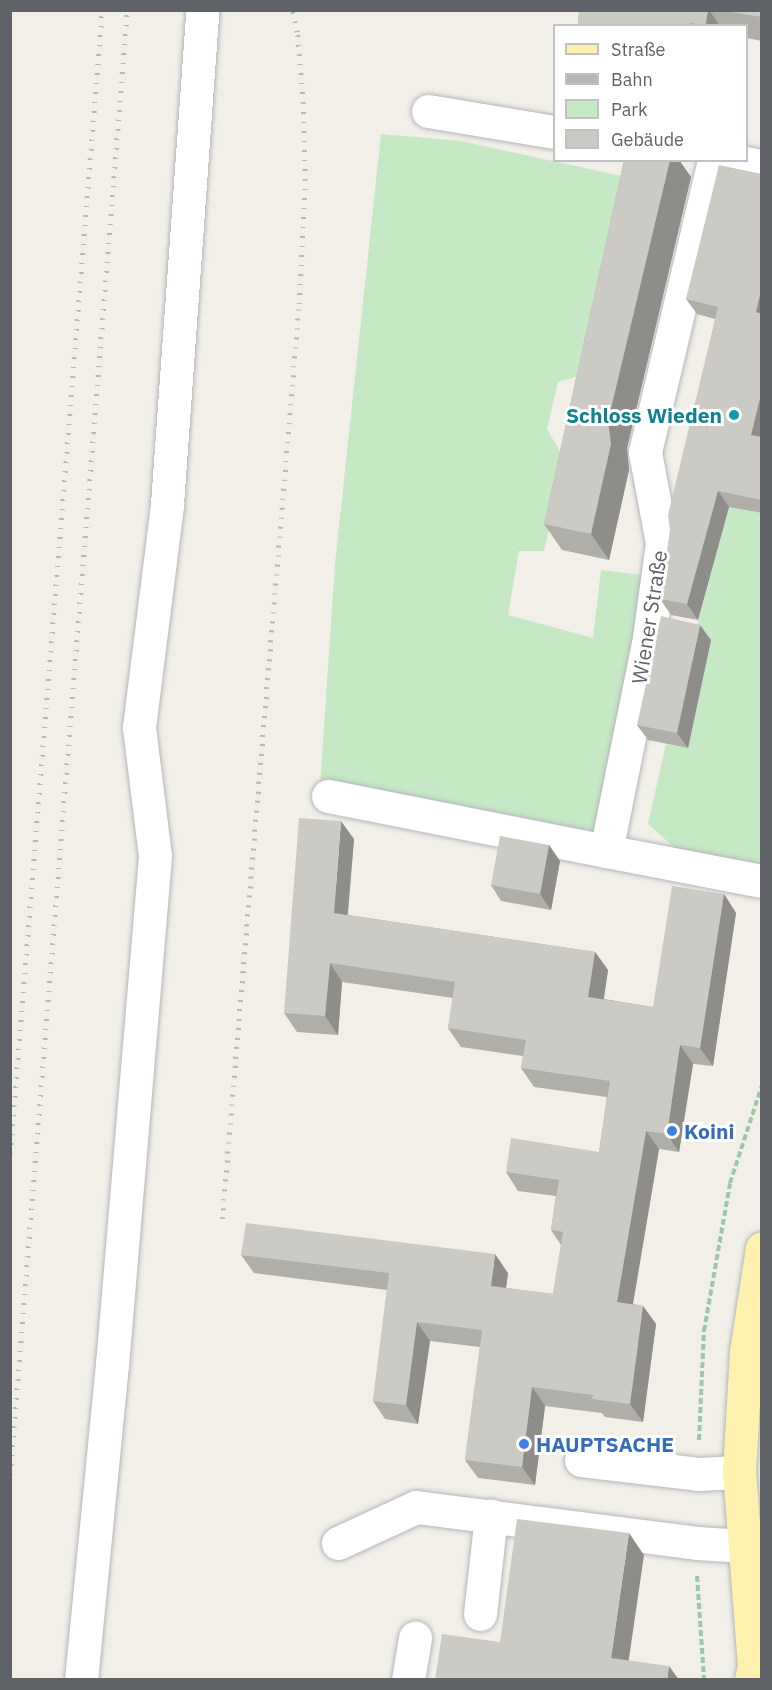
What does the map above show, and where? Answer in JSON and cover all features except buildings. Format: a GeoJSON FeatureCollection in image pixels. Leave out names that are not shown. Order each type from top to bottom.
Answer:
{"type":"FeatureCollection","features":[{"type":"Feature","properties":{"kind":"main road"},"geometry":{"type":"LineString","coordinates":[[755,1667],[747,1595],[739,1472],[746,1352],[762,1248]]}},
{"type":"Feature","properties":{"kind":"street"},"geometry":{"type":"LineString","coordinates":[[81,1680],[112,1365],[154,856],[139,727],[167,504],[202,10]]}},
{"type":"Feature","properties":{"kind":"street"},"geometry":{"type":"LineString","coordinates":[[428,111],[553,132]]}},
{"type":"Feature","properties":{"kind":"street","name":"Wiener Straße"},"geometry":{"type":"LineString","coordinates":[[606,851],[649,638],[662,543],[645,452],[714,162]]}},
{"type":"Feature","properties":{"kind":"street"},"geometry":{"type":"LineString","coordinates":[[740,162],[762,166]]}},
{"type":"Feature","properties":{"kind":"street"},"geometry":{"type":"LineString","coordinates":[[328,796],[762,881]]}},
{"type":"Feature","properties":{"kind":"street"},"geometry":{"type":"LineString","coordinates":[[580,1460],[698,1474],[739,1472]]}},
{"type":"Feature","properties":{"kind":"street"},"geometry":{"type":"LineString","coordinates":[[338,1543],[416,1506],[697,1543],[744,1546]]}},
{"type":"Feature","properties":{"kind":"street"},"geometry":{"type":"LineString","coordinates":[[480,1614],[491,1516]]}},
{"type":"Feature","properties":{"kind":"street"},"geometry":{"type":"LineString","coordinates":[[408,1680],[415,1638]]}},
{"type":"Feature","properties":{"kind":"green space"},"geometry":{"type":"Polygon","coordinates":[[[381,134],[461,141],[626,177],[585,374],[558,382],[547,429],[565,460],[544,551],[519,551],[508,615],[593,638],[601,570],[657,577],[606,851],[320,786],[335,564],[381,134]]]}},
{"type":"Feature","properties":{"kind":"green space"},"geometry":{"type":"Polygon","coordinates":[[[729,507],[761,513],[761,870],[685,857],[648,824],[666,744],[688,748],[694,637],[729,507]]]}},
{"type":"Feature","properties":{"kind":"railway"},"geometry":{"type":"LineString","coordinates":[[10,1154],[102,10]]}},
{"type":"Feature","properties":{"kind":"railway"},"geometry":{"type":"LineString","coordinates":[[10,1475],[127,10]]}},
{"type":"Feature","properties":{"kind":"railway"},"geometry":{"type":"LineString","coordinates":[[222,1219],[299,304],[305,180],[303,103],[297,32],[292,10]]}},
{"type":"Feature","properties":{"kind":"place","name":"Schloss Wieden"},"geometry":{"type":"Point","coordinates":[734,415]}},
{"type":"Feature","properties":{"kind":"place","name":"Koini"},"geometry":{"type":"Point","coordinates":[672,1131]}},
{"type":"Feature","properties":{"kind":"place","name":"HAUPTSACHE"},"geometry":{"type":"Point","coordinates":[524,1444]}}]}
